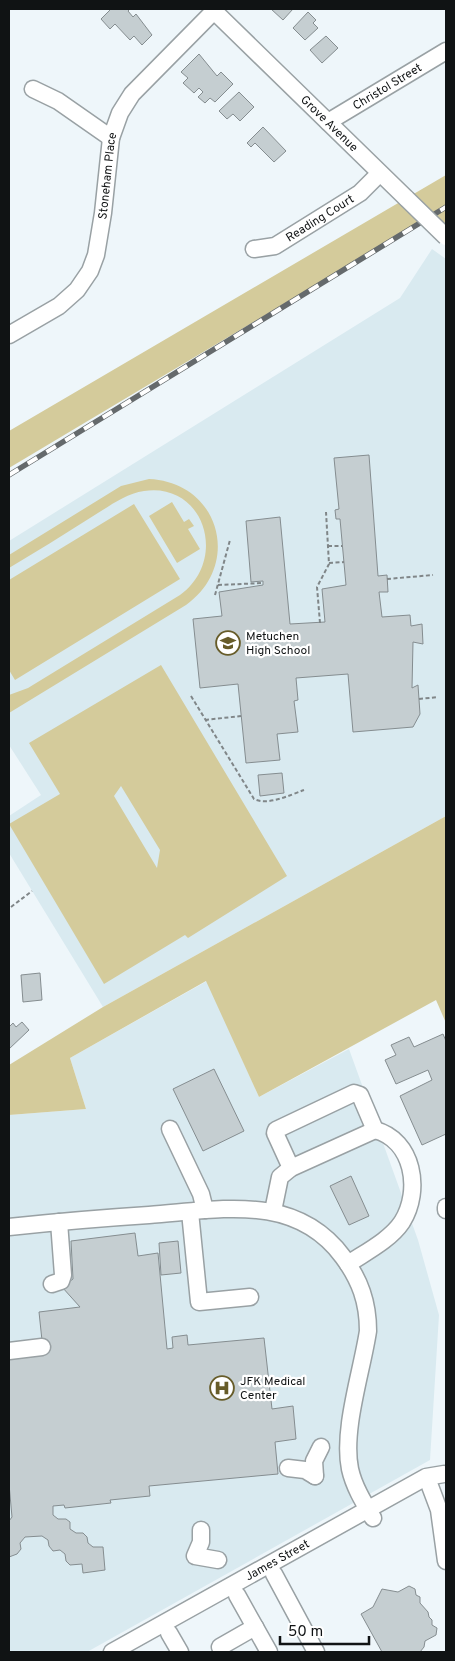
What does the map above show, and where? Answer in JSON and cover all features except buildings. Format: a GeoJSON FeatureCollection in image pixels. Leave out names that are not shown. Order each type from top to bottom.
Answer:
{"type":"FeatureCollection","features":[{"type":"Feature","properties":{"kind":"street","name":"Grove Avenue"},"geometry":{"type":"LineString","coordinates":[[213,10],[379,174],[446,237]]}},
{"type":"Feature","properties":{"kind":"street","name":"Stoneham Place"},"geometry":{"type":"LineString","coordinates":[[9,335],[59,306],[76,290],[90,271],[96,255],[103,213],[111,138],[120,113],[132,94],[213,10]]}},
{"type":"Feature","properties":{"kind":"street","name":"Christol Street"},"geometry":{"type":"LineString","coordinates":[[328,122],[446,50]]}},
{"type":"Feature","properties":{"kind":"street"},"geometry":{"type":"LineString","coordinates":[[33,89],[58,101],[111,138]]}},
{"type":"Feature","properties":{"kind":"street","name":"Reading Court"},"geometry":{"type":"LineString","coordinates":[[254,248],[275,246],[360,193],[379,174]]}},
{"type":"Feature","properties":{"kind":"street"},"geometry":{"type":"LineString","coordinates":[[291,1168],[275,1133],[276,1130],[354,1093],[360,1095],[375,1130]]}},
{"type":"Feature","properties":{"kind":"street"},"geometry":{"type":"LineString","coordinates":[[170,1129],[201,1194],[197,1211],[199,1302],[250,1297]]}},
{"type":"Feature","properties":{"kind":"street"},"geometry":{"type":"LineString","coordinates":[[273,1211],[280,1177],[291,1168],[375,1130],[388,1134],[398,1142],[409,1162],[413,1185],[409,1208],[401,1223],[384,1240],[348,1264]]}},
{"type":"Feature","properties":{"kind":"street"},"geometry":{"type":"LineString","coordinates":[[9,1227],[197,1211],[273,1211],[299,1219],[319,1231],[336,1248],[348,1264],[363,1292],[368,1316],[368,1331],[349,1432],[348,1453],[354,1484],[371,1514]]}},
{"type":"Feature","properties":{"kind":"street"},"geometry":{"type":"LineString","coordinates":[[52,1284],[61,1281],[64,1274],[59,1222]]}},
{"type":"Feature","properties":{"kind":"street"},"geometry":{"type":"LineString","coordinates":[[9,1351],[42,1347]]}},
{"type":"Feature","properties":{"kind":"street"},"geometry":{"type":"LineString","coordinates":[[288,1468],[305,1470],[315,1476],[314,1461],[321,1447]]}},
{"type":"Feature","properties":{"kind":"street","name":"James Street"},"geometry":{"type":"LineString","coordinates":[[134,1652],[274,1574],[371,1514],[426,1477],[445,1473]]}},
{"type":"Feature","properties":{"kind":"street","name":"James Street"},"geometry":{"type":"LineString","coordinates":[[112,1652],[371,1514],[430,1486],[445,1473]]}},
{"type":"Feature","properties":{"kind":"street"},"geometry":{"type":"LineString","coordinates":[[430,1486],[439,1510],[446,1562]]}},
{"type":"Feature","properties":{"kind":"street"},"geometry":{"type":"LineString","coordinates":[[201,1530],[201,1542],[195,1556],[218,1560]]}},
{"type":"Feature","properties":{"kind":"street"},"geometry":{"type":"LineString","coordinates":[[274,1574],[316,1652]]}},
{"type":"Feature","properties":{"kind":"street"},"geometry":{"type":"LineString","coordinates":[[237,1595],[270,1652]]}},
{"type":"Feature","properties":{"kind":"street"},"geometry":{"type":"LineString","coordinates":[[218,1650],[255,1627]]}},
{"type":"Feature","properties":{"kind":"street"},"geometry":{"type":"LineString","coordinates":[[169,1633],[180,1652]]}},
{"type":"Feature","properties":{"kind":"path"},"geometry":{"type":"LineString","coordinates":[[320,623],[317,587],[329,563],[326,512]]}},
{"type":"Feature","properties":{"kind":"path"},"geometry":{"type":"LineString","coordinates":[[215,595],[230,540]]}},
{"type":"Feature","properties":{"kind":"path"},"geometry":{"type":"LineString","coordinates":[[328,546],[342,546]]}},
{"type":"Feature","properties":{"kind":"path"},"geometry":{"type":"LineString","coordinates":[[329,563],[344,562]]}},
{"type":"Feature","properties":{"kind":"path"},"geometry":{"type":"LineString","coordinates":[[387,579],[433,575]]}},
{"type":"Feature","properties":{"kind":"path"},"geometry":{"type":"LineString","coordinates":[[218,585],[263,583]]}},
{"type":"Feature","properties":{"kind":"path"},"geometry":{"type":"LineString","coordinates":[[191,696],[254,799],[263,801],[304,790]]}},
{"type":"Feature","properties":{"kind":"path"},"geometry":{"type":"LineString","coordinates":[[419,699],[438,697]]}},
{"type":"Feature","properties":{"kind":"path"},"geometry":{"type":"LineString","coordinates":[[205,720],[241,716]]}},
{"type":"Feature","properties":{"kind":"path"},"geometry":{"type":"LineString","coordinates":[[11,907],[32,891]]}},
{"type":"Feature","properties":{"kind":"shaded area"},"geometry":{"type":"Polygon","coordinates":[[[446,175],[446,237],[426,219],[9,468],[9,431],[446,175]]]}},
{"type":"Feature","properties":{"kind":"shaded area","name":"Metuchen High School"},"geometry":{"type":"Polygon","coordinates":[[[432,249],[446,259],[446,816],[103,1007],[9,853],[9,816],[41,795],[9,745],[9,541],[400,298],[432,249]]]}},
{"type":"Feature","properties":{"kind":"shaded area"},"geometry":{"type":"Polygon","coordinates":[[[149,479],[173,484],[192,494],[206,509],[215,528],[218,548],[214,568],[204,588],[186,605],[9,713],[9,695],[28,688],[180,595],[195,580],[203,562],[206,544],[203,526],[195,510],[182,498],[165,491],[144,491],[123,498],[9,568],[9,555],[121,486],[149,479]]]}},
{"type":"Feature","properties":{"kind":"shaded area"},"geometry":{"type":"Polygon","coordinates":[[[172,502],[184,522],[189,519],[194,526],[188,529],[200,549],[177,563],[149,516],[172,502]]]}},
{"type":"Feature","properties":{"kind":"shaded area"},"geometry":{"type":"Polygon","coordinates":[[[134,504],[180,579],[15,680],[9,670],[9,580],[134,504]]]}},
{"type":"Feature","properties":{"kind":"shaded area"},"geometry":{"type":"Polygon","coordinates":[[[161,665],[287,876],[188,938],[185,935],[104,984],[9,824],[60,794],[29,743],[161,665]],[[121,786],[114,796],[157,868],[160,850],[121,786]]]}},
{"type":"Feature","properties":{"kind":"shaded area"},"geometry":{"type":"Polygon","coordinates":[[[446,816],[446,1023],[436,1000],[259,1097],[206,981],[70,1058],[86,1109],[9,1115],[9,1065],[103,1007],[446,816]]]}},
{"type":"Feature","properties":{"kind":"shaded area","name":"JFK Medical Center"},"geometry":{"type":"Polygon","coordinates":[[[207,981],[259,1097],[349,1049],[418,1240],[439,1315],[430,1460],[87,1652],[9,1652],[9,1115],[86,1109],[70,1058],[207,981]]]}},
{"type":"Feature","properties":{"kind":"railway"},"geometry":{"type":"LineString","coordinates":[[9,475],[446,207]]}},
{"type":"Feature","properties":{"kind":"place","name":"Metuchen High School"},"geometry":{"type":"Point","coordinates":[228,643]}},
{"type":"Feature","properties":{"kind":"place","name":"JFK Medical Center"},"geometry":{"type":"Point","coordinates":[222,1388]}}]}
